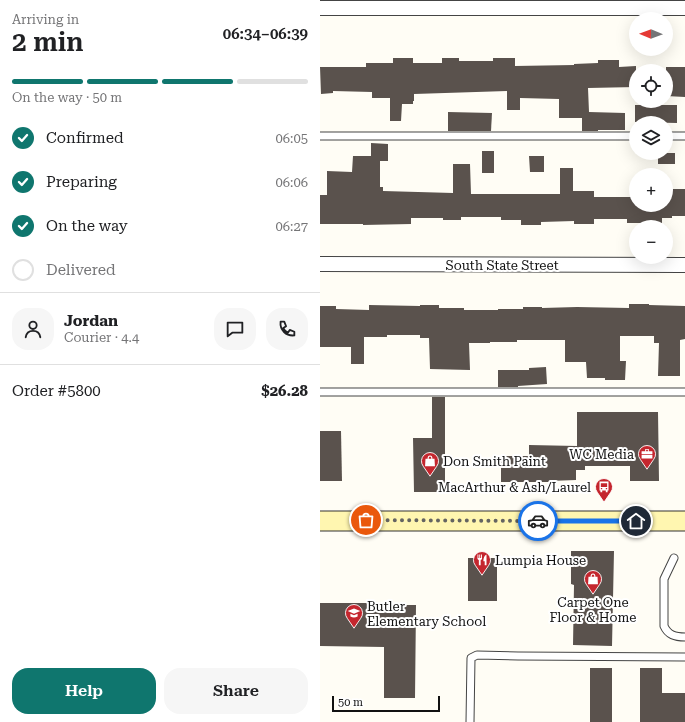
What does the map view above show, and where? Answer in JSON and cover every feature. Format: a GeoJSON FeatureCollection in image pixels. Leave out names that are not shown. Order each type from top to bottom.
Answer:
{"type":"FeatureCollection","features":[{"type":"Feature","properties":{"kind":"main road"},"geometry":{"type":"LineString","coordinates":[[320,521],[685,521]]}},
{"type":"Feature","properties":{"kind":"street"},"geometry":{"type":"LineString","coordinates":[[320,8],[468,9],[585,4],[685,8]]}},
{"type":"Feature","properties":{"kind":"street","name":"South State Street"},"geometry":{"type":"LineString","coordinates":[[320,264],[685,265]]}},
{"type":"Feature","properties":{"kind":"lane"},"geometry":{"type":"LineString","coordinates":[[320,136],[629,136]]}},
{"type":"Feature","properties":{"kind":"lane"},"geometry":{"type":"LineString","coordinates":[[673,136],[685,136]]}},
{"type":"Feature","properties":{"kind":"lane"},"geometry":{"type":"LineString","coordinates":[[320,392],[685,392]]}},
{"type":"Feature","properties":{"kind":"lane"},"geometry":{"type":"LineString","coordinates":[[674,558],[664,579],[664,626],[671,634],[677,637],[685,637]]}},
{"type":"Feature","properties":{"kind":"lane"},"geometry":{"type":"LineString","coordinates":[[470,722],[471,658],[477,655],[685,657]]}},
{"type":"Feature","properties":{"kind":"building"},"geometry":{"type":"Polygon","coordinates":[[[393,58],[413,58],[413,63],[442,63],[442,58],[459,58],[459,61],[493,61],[493,58],[515,58],[515,66],[574,65],[598,63],[598,60],[619,60],[619,67],[629,66],[629,87],[588,88],[589,112],[625,113],[625,130],[582,131],[582,118],[559,118],[559,99],[520,98],[520,110],[507,110],[507,91],[414,94],[413,104],[402,104],[401,121],[390,121],[390,98],[372,98],[372,92],[333,91],[333,93],[321,94],[320,67],[366,67],[366,63],[393,63],[393,58]]]}},
{"type":"Feature","properties":{"kind":"building"},"geometry":{"type":"Polygon","coordinates":[[[673,67],[685,67],[685,97],[673,96],[673,67]]]}},
{"type":"Feature","properties":{"kind":"building"},"geometry":{"type":"Polygon","coordinates":[[[673,105],[677,105],[677,123],[673,123],[673,116],[635,116],[635,108],[673,108],[673,105]]]}},
{"type":"Feature","properties":{"kind":"building"},"geometry":{"type":"Polygon","coordinates":[[[448,112],[492,113],[491,131],[448,131],[448,112]]]}},
{"type":"Feature","properties":{"kind":"building"},"geometry":{"type":"Polygon","coordinates":[[[371,143],[388,144],[388,161],[380,161],[380,187],[383,187],[383,191],[453,193],[453,164],[470,164],[471,194],[560,194],[560,168],[573,168],[573,191],[594,191],[594,197],[629,197],[629,212],[673,212],[673,189],[685,189],[685,216],[672,216],[672,218],[662,218],[662,220],[629,220],[629,223],[627,223],[627,219],[594,219],[594,224],[574,224],[574,221],[541,222],[541,225],[521,225],[521,220],[501,220],[501,217],[461,217],[461,220],[443,220],[443,218],[411,218],[411,224],[320,224],[320,195],[327,195],[327,171],[352,172],[353,156],[371,156],[371,143]]]}},
{"type":"Feature","properties":{"kind":"building"},"geometry":{"type":"Polygon","coordinates":[[[482,151],[494,151],[494,173],[482,173],[482,151]]]}},
{"type":"Feature","properties":{"kind":"building"},"geometry":{"type":"Polygon","coordinates":[[[673,153],[675,153],[675,164],[658,164],[658,160],[673,160],[673,153]]]}},
{"type":"Feature","properties":{"kind":"building"},"geometry":{"type":"Polygon","coordinates":[[[529,156],[544,156],[544,172],[530,172],[529,156]]]}},
{"type":"Feature","properties":{"kind":"building"},"geometry":{"type":"Polygon","coordinates":[[[629,304],[685,306],[685,339],[680,340],[680,376],[658,376],[659,343],[654,343],[654,336],[620,336],[620,361],[626,361],[625,380],[587,378],[586,362],[565,362],[565,340],[517,340],[517,342],[469,343],[470,370],[430,369],[429,338],[420,338],[420,335],[364,337],[364,364],[351,364],[351,347],[320,347],[320,306],[336,306],[336,309],[369,310],[369,305],[439,305],[439,308],[498,310],[523,309],[523,307],[629,308],[629,304]]]}},
{"type":"Feature","properties":{"kind":"building"},"geometry":{"type":"Polygon","coordinates":[[[546,367],[547,384],[518,387],[498,387],[498,370],[529,370],[529,368],[546,367]]]}},
{"type":"Feature","properties":{"kind":"building"},"geometry":{"type":"Polygon","coordinates":[[[432,397],[445,397],[445,492],[414,492],[413,438],[432,438],[432,397]]]}},
{"type":"Feature","properties":{"kind":"building"},"geometry":{"type":"Polygon","coordinates":[[[577,412],[658,412],[659,481],[630,481],[630,466],[585,466],[585,470],[576,470],[576,480],[549,482],[501,482],[501,456],[529,456],[529,445],[577,446],[577,412]]]}},
{"type":"Feature","properties":{"kind":"building"},"geometry":{"type":"Polygon","coordinates":[[[320,431],[341,431],[342,481],[320,481],[320,431]]]}},
{"type":"Feature","properties":{"kind":"building"},"geometry":{"type":"Polygon","coordinates":[[[571,551],[614,551],[612,646],[573,645],[574,585],[571,584],[571,551]]]}},
{"type":"Feature","properties":{"kind":"building"},"geometry":{"type":"Polygon","coordinates":[[[468,558],[497,558],[497,601],[468,601],[468,558]]]}},
{"type":"Feature","properties":{"kind":"building"},"geometry":{"type":"Polygon","coordinates":[[[320,603],[385,603],[385,605],[416,605],[415,698],[384,698],[384,647],[320,646],[320,603]]]}},
{"type":"Feature","properties":{"kind":"building"},"geometry":{"type":"Polygon","coordinates":[[[590,668],[612,668],[612,722],[590,722],[590,668]]]}},
{"type":"Feature","properties":{"kind":"building"},"geometry":{"type":"Polygon","coordinates":[[[640,668],[662,668],[662,693],[685,693],[685,722],[640,722],[640,668]]]}},
{"type":"Feature","properties":{"kind":"way so far"},"geometry":{"type":"LineString","coordinates":[[366,520],[538,521]]}},
{"type":"Feature","properties":{"kind":"place","name":"WC Media"},"geometry":{"type":"Point","coordinates":[647,469]}},
{"type":"Feature","properties":{"kind":"place","name":"Don Smith Paint"},"geometry":{"type":"Point","coordinates":[430,476]}},
{"type":"Feature","properties":{"kind":"place","name":"MacArthur & Ash/Laurel"},"geometry":{"type":"Point","coordinates":[604,502]}},
{"type":"Feature","properties":{"kind":"place","name":"Lumpia House"},"geometry":{"type":"Point","coordinates":[482,575]}},
{"type":"Feature","properties":{"kind":"place","name":"Carpet One Floor & Home"},"geometry":{"type":"Point","coordinates":[593,594]}},
{"type":"Feature","properties":{"kind":"place","name":"Butler Elementary School"},"geometry":{"type":"Point","coordinates":[354,628]}},
{"type":"Feature","properties":{"kind":"route"},"geometry":{"type":"LineString","coordinates":[[538,521],[636,521]]}}]}
